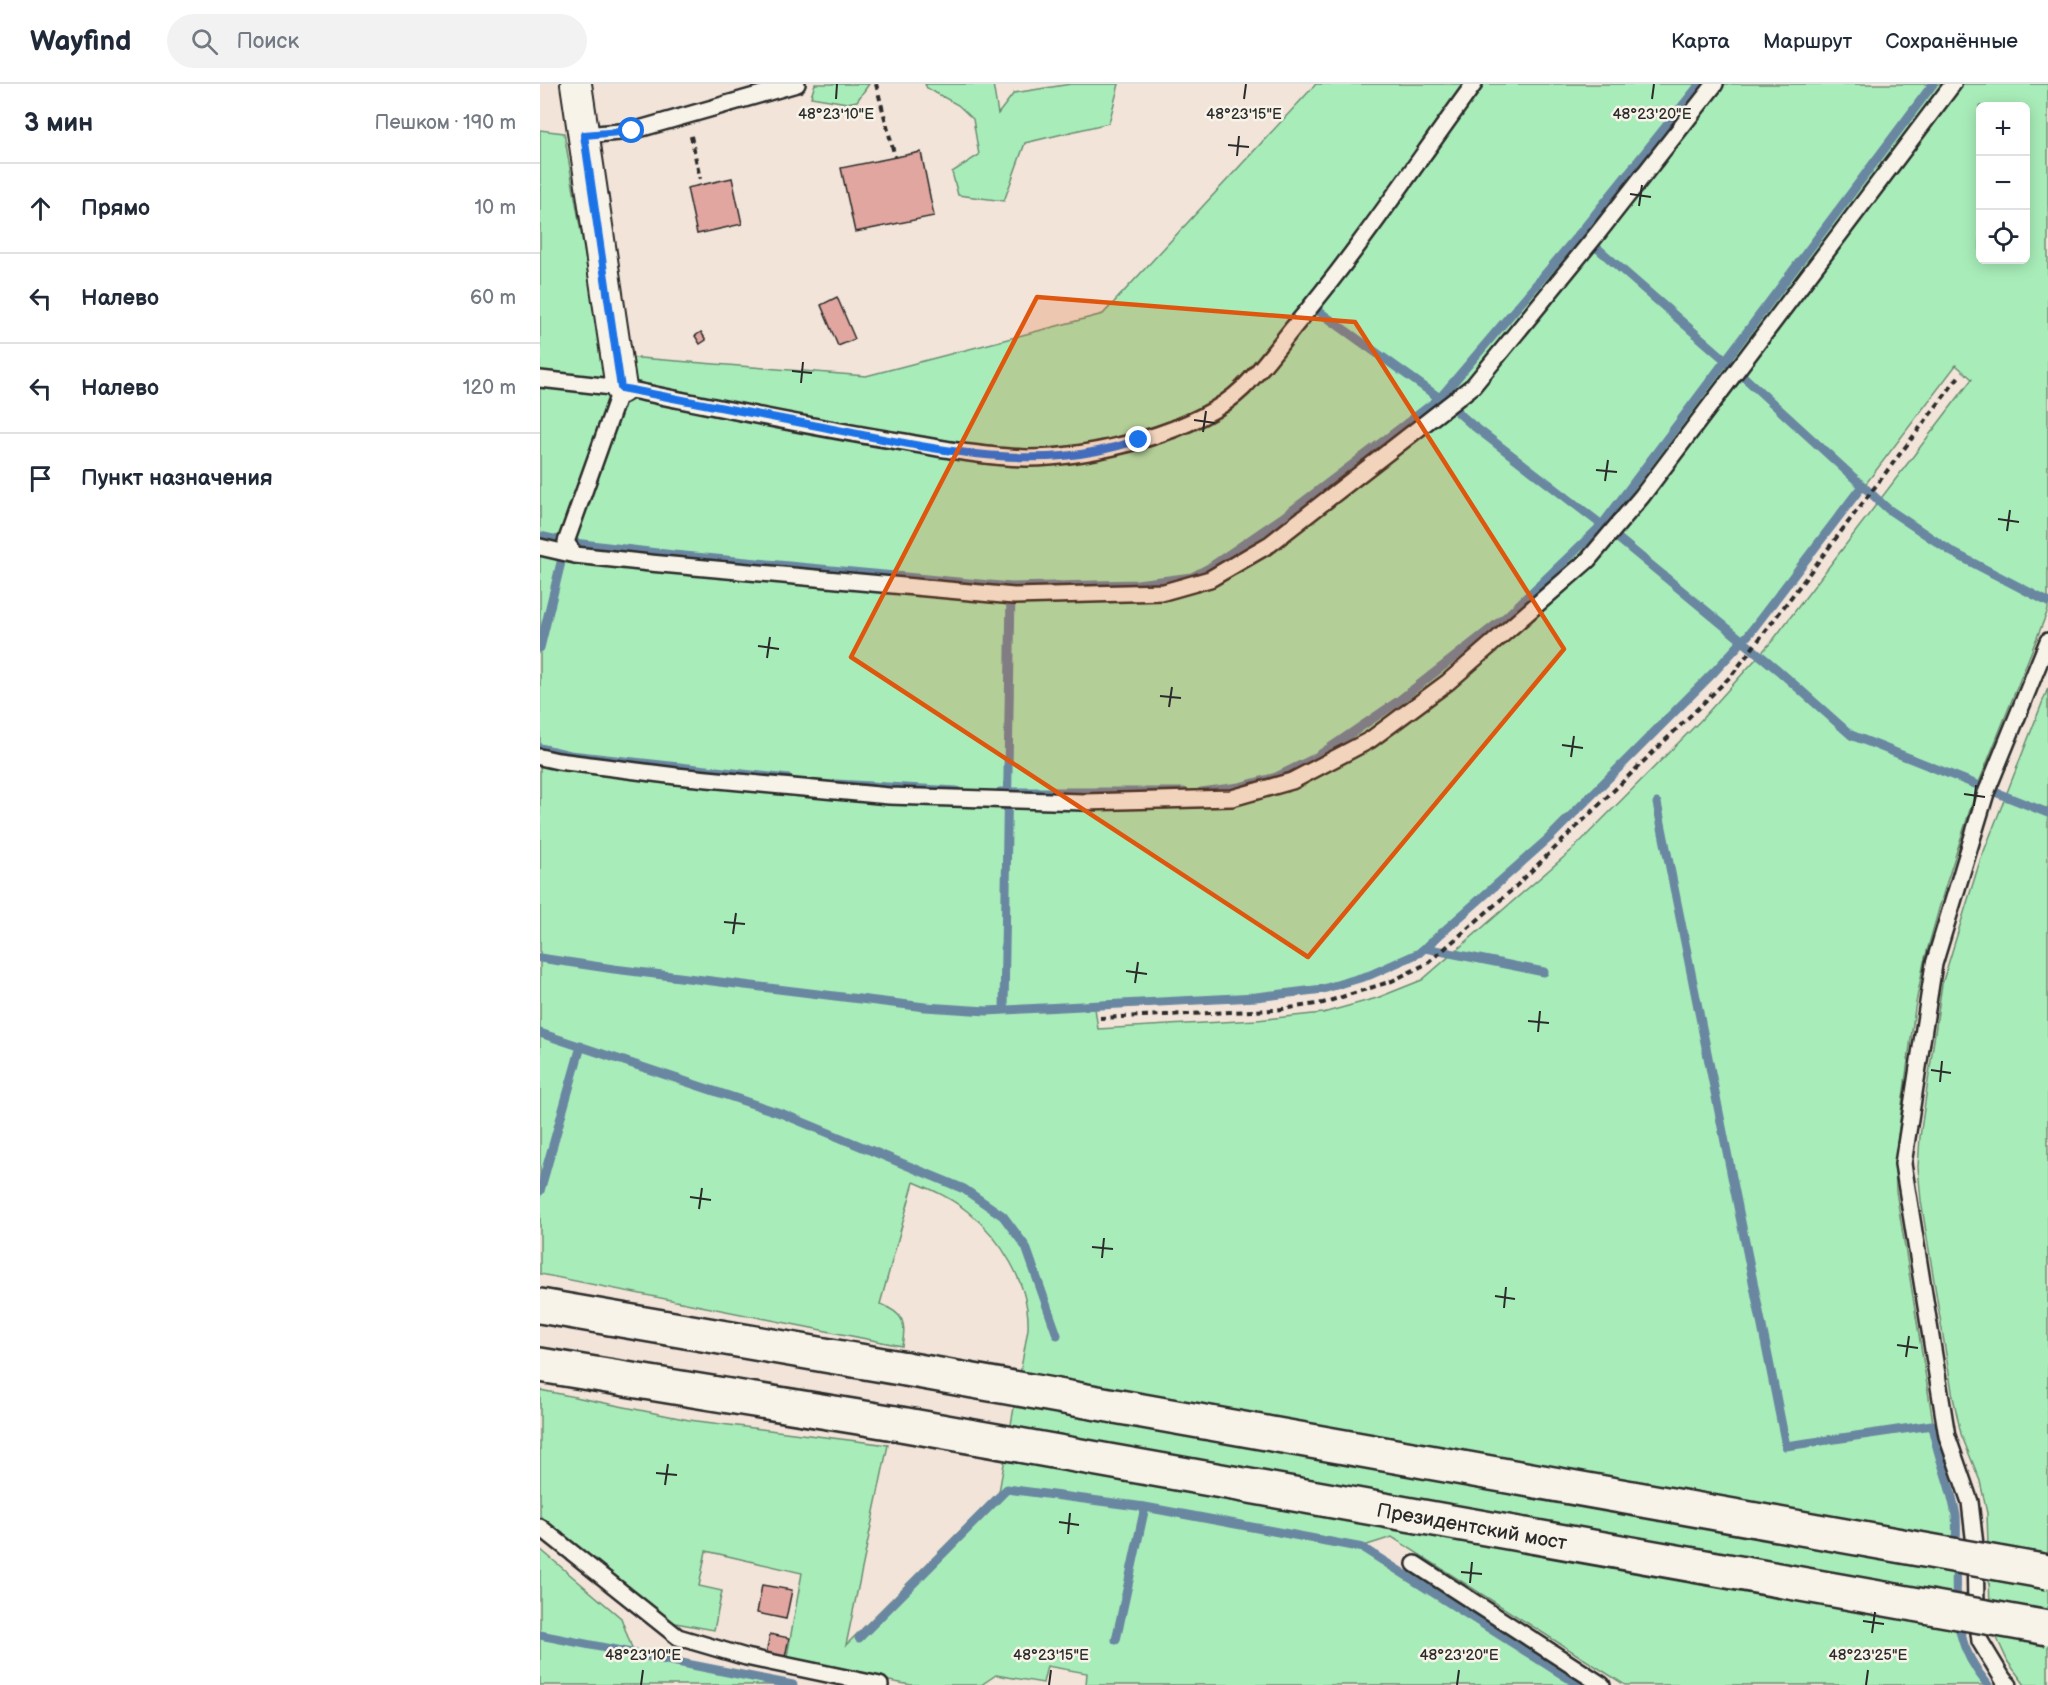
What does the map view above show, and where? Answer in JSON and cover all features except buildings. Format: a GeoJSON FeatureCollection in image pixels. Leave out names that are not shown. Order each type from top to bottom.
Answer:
{"type":"FeatureCollection","features":[{"type":"Feature","properties":{"kind":"highway"},"geometry":{"type":"LineString","coordinates":[[540,1306],[2048,1572]]}},
{"type":"Feature","properties":{"kind":"highway","name":"Президентский мост"},"geometry":{"type":"LineString","coordinates":[[540,1365],[896,1423],[2048,1628]]}},
{"type":"Feature","properties":{"kind":"street"},"geometry":{"type":"LineString","coordinates":[[576,84],[621,388]]}},
{"type":"Feature","properties":{"kind":"lane"},"geometry":{"type":"LineString","coordinates":[[584,135],[632,131],[797,84]]}},
{"type":"Feature","properties":{"kind":"lane"},"geometry":{"type":"LineString","coordinates":[[540,379],[621,388],[876,438],[960,451],[1025,458],[1107,450],[1185,424],[1215,410],[1243,388],[1332,281],[1474,84]]}},
{"type":"Feature","properties":{"kind":"lane"},"geometry":{"type":"LineString","coordinates":[[540,547],[575,555],[1014,596],[1164,592],[1210,579],[1270,544],[1473,386],[1582,253],[1715,84]]}},
{"type":"Feature","properties":{"kind":"lane"},"geometry":{"type":"LineString","coordinates":[[540,757],[676,776],[912,796],[1084,802],[1232,798],[1292,781],[1370,740],[1448,682],[1588,560],[1642,496],[1953,84]]}},
{"type":"Feature","properties":{"kind":"lane"},"geometry":{"type":"LineString","coordinates":[[575,555],[566,542],[621,388]]}},
{"type":"Feature","properties":{"kind":"lane"},"geometry":{"type":"LineString","coordinates":[[2009,1685],[1980,1641],[1976,1608],[1975,1545],[1971,1502],[1947,1436],[1903,1164],[1934,964],[1986,793],[2048,641]]}},
{"type":"Feature","properties":{"kind":"lane"},"geometry":{"type":"LineString","coordinates":[[540,1527],[678,1637],[746,1657],[880,1685]]}},
{"type":"Feature","properties":{"kind":"lane"},"geometry":{"type":"LineString","coordinates":[[1415,1564],[1602,1685]]}},
{"type":"Feature","properties":{"kind":"path"},"geometry":{"type":"LineString","coordinates":[[876,84],[895,157]]}},
{"type":"Feature","properties":{"kind":"path"},"geometry":{"type":"LineString","coordinates":[[687,116],[700,179]]}},
{"type":"Feature","properties":{"kind":"path"},"geometry":{"type":"LineString","coordinates":[[1100,1018],[1275,1010],[1323,1003],[1392,981],[1428,963],[1512,890],[1732,675],[1960,375]]}},
{"type":"Feature","properties":{"kind":"highlighted area"},"geometry":{"type":"Polygon","coordinates":[[[1037,297],[1355,322],[1564,649],[1308,957],[851,657],[1037,297]]]}},
{"type":"Feature","properties":{"kind":"green space"},"geometry":{"type":"Polygon","coordinates":[[[815,84],[869,84],[857,101],[847,103],[811,97],[815,84]]]}},
{"type":"Feature","properties":{"kind":"green space"},"geometry":{"type":"Polygon","coordinates":[[[925,84],[993,84],[998,114],[1014,93],[1071,84],[1119,84],[1109,123],[1025,143],[1004,201],[958,195],[952,172],[979,155],[973,119],[958,105],[927,88],[925,84]]]}},
{"type":"Feature","properties":{"kind":"green space"},"geometry":{"type":"Polygon","coordinates":[[[1316,84],[2048,84],[2048,610],[1978,785],[1924,962],[1915,1008],[1895,1164],[1896,1191],[1937,1447],[1953,1493],[1958,1518],[1958,1616],[1962,1638],[1977,1669],[1990,1685],[1625,1685],[1392,1537],[1364,1546],[1584,1685],[1086,1685],[1087,1673],[1047,1666],[1043,1683],[996,1675],[981,1685],[911,1685],[786,1662],[802,1573],[706,1551],[699,1586],[722,1591],[714,1630],[670,1622],[540,1516],[540,1390],[689,1420],[888,1445],[846,1645],[999,1492],[1028,1329],[1024,1295],[1011,1263],[991,1234],[961,1206],[942,1195],[914,1182],[880,1304],[894,1311],[901,1319],[904,1331],[902,1346],[540,1274],[540,130],[564,133],[602,355],[866,376],[1103,314],[1316,84]],[[1956,365],[1754,631],[1551,838],[1420,955],[1371,977],[1323,991],[1257,1000],[1095,1008],[1098,1029],[1257,1020],[1323,1013],[1377,998],[1422,980],[1572,850],[1700,721],[1773,640],[1972,379],[1956,365]]]}},
{"type":"Feature","properties":{"kind":"green space"},"geometry":{"type":"Polygon","coordinates":[[[2048,688],[2048,1685],[2025,1685],[2008,1662],[1995,1634],[1990,1609],[1987,1513],[1980,1481],[1961,1434],[1953,1397],[1921,1201],[1918,1167],[1920,1137],[1942,984],[1979,864],[2048,688]]]}},
{"type":"Feature","properties":{"kind":"green space"},"geometry":{"type":"Polygon","coordinates":[[[540,1549],[621,1618],[634,1654],[784,1685],[540,1685],[540,1549]]]}},
{"type":"Feature","properties":{"kind":"waterway"},"geometry":{"type":"LineString","coordinates":[[540,536],[566,542],[674,555],[1011,587],[1137,584],[1192,577],[1282,518],[1440,398],[1580,233],[1700,84]]}},
{"type":"Feature","properties":{"kind":"waterway"},"geometry":{"type":"LineString","coordinates":[[1201,792],[1239,787],[1276,777],[1315,758],[1397,702],[1507,616],[1602,525],[1933,84]]}},
{"type":"Feature","properties":{"kind":"waterway"},"geometry":{"type":"LineString","coordinates":[[1587,239],[1721,356],[1888,509],[1952,552],[2048,602]]}},
{"type":"Feature","properties":{"kind":"waterway"},"geometry":{"type":"LineString","coordinates":[[1321,313],[1452,407],[1602,525],[1778,670],[1851,735],[2048,813]]}},
{"type":"Feature","properties":{"kind":"waterway"},"geometry":{"type":"LineString","coordinates":[[540,958],[925,1007],[987,1011],[1256,997],[1323,989],[1370,975],[1419,953],[1549,838],[1749,634],[1862,486]]}},
{"type":"Feature","properties":{"kind":"waterway"},"geometry":{"type":"LineString","coordinates":[[540,648],[564,550]]}},
{"type":"Feature","properties":{"kind":"waterway"},"geometry":{"type":"LineString","coordinates":[[1004,1010],[1011,592]]}},
{"type":"Feature","properties":{"kind":"waterway"},"geometry":{"type":"LineString","coordinates":[[540,748],[570,755],[789,779]]}},
{"type":"Feature","properties":{"kind":"waterway"},"geometry":{"type":"LineString","coordinates":[[836,784],[957,791]]}},
{"type":"Feature","properties":{"kind":"waterway"},"geometry":{"type":"LineString","coordinates":[[1000,792],[1184,792]]}},
{"type":"Feature","properties":{"kind":"waterway"},"geometry":{"type":"LineString","coordinates":[[1657,803],[1786,1446],[1932,1425],[1954,1504],[1956,1549]]}},
{"type":"Feature","properties":{"kind":"waterway"},"geometry":{"type":"LineString","coordinates":[[1425,948],[1544,972]]}},
{"type":"Feature","properties":{"kind":"waterway"},"geometry":{"type":"LineString","coordinates":[[540,1033],[783,1114],[964,1189],[1003,1216],[1026,1247],[1057,1335]]}},
{"type":"Feature","properties":{"kind":"waterway"},"geometry":{"type":"LineString","coordinates":[[540,1191],[581,1046]]}},
{"type":"Feature","properties":{"kind":"waterway"},"geometry":{"type":"LineString","coordinates":[[859,1638],[1007,1489],[1145,1507],[1363,1548],[1579,1685]]}},
{"type":"Feature","properties":{"kind":"waterway"},"geometry":{"type":"LineString","coordinates":[[1116,1640],[1145,1507]]}},
{"type":"Feature","properties":{"kind":"waterway"},"geometry":{"type":"LineString","coordinates":[[1956,1563],[1959,1627],[1968,1655],[1988,1685]]}},
{"type":"Feature","properties":{"kind":"waterway"},"geometry":{"type":"LineString","coordinates":[[540,1635],[793,1685]]}},
{"type":"Feature","properties":{"kind":"route"},"geometry":{"type":"LineString","coordinates":[[632,131],[584,135],[621,388],[876,438],[1025,458],[1107,450],[1139,440]]}}]}
